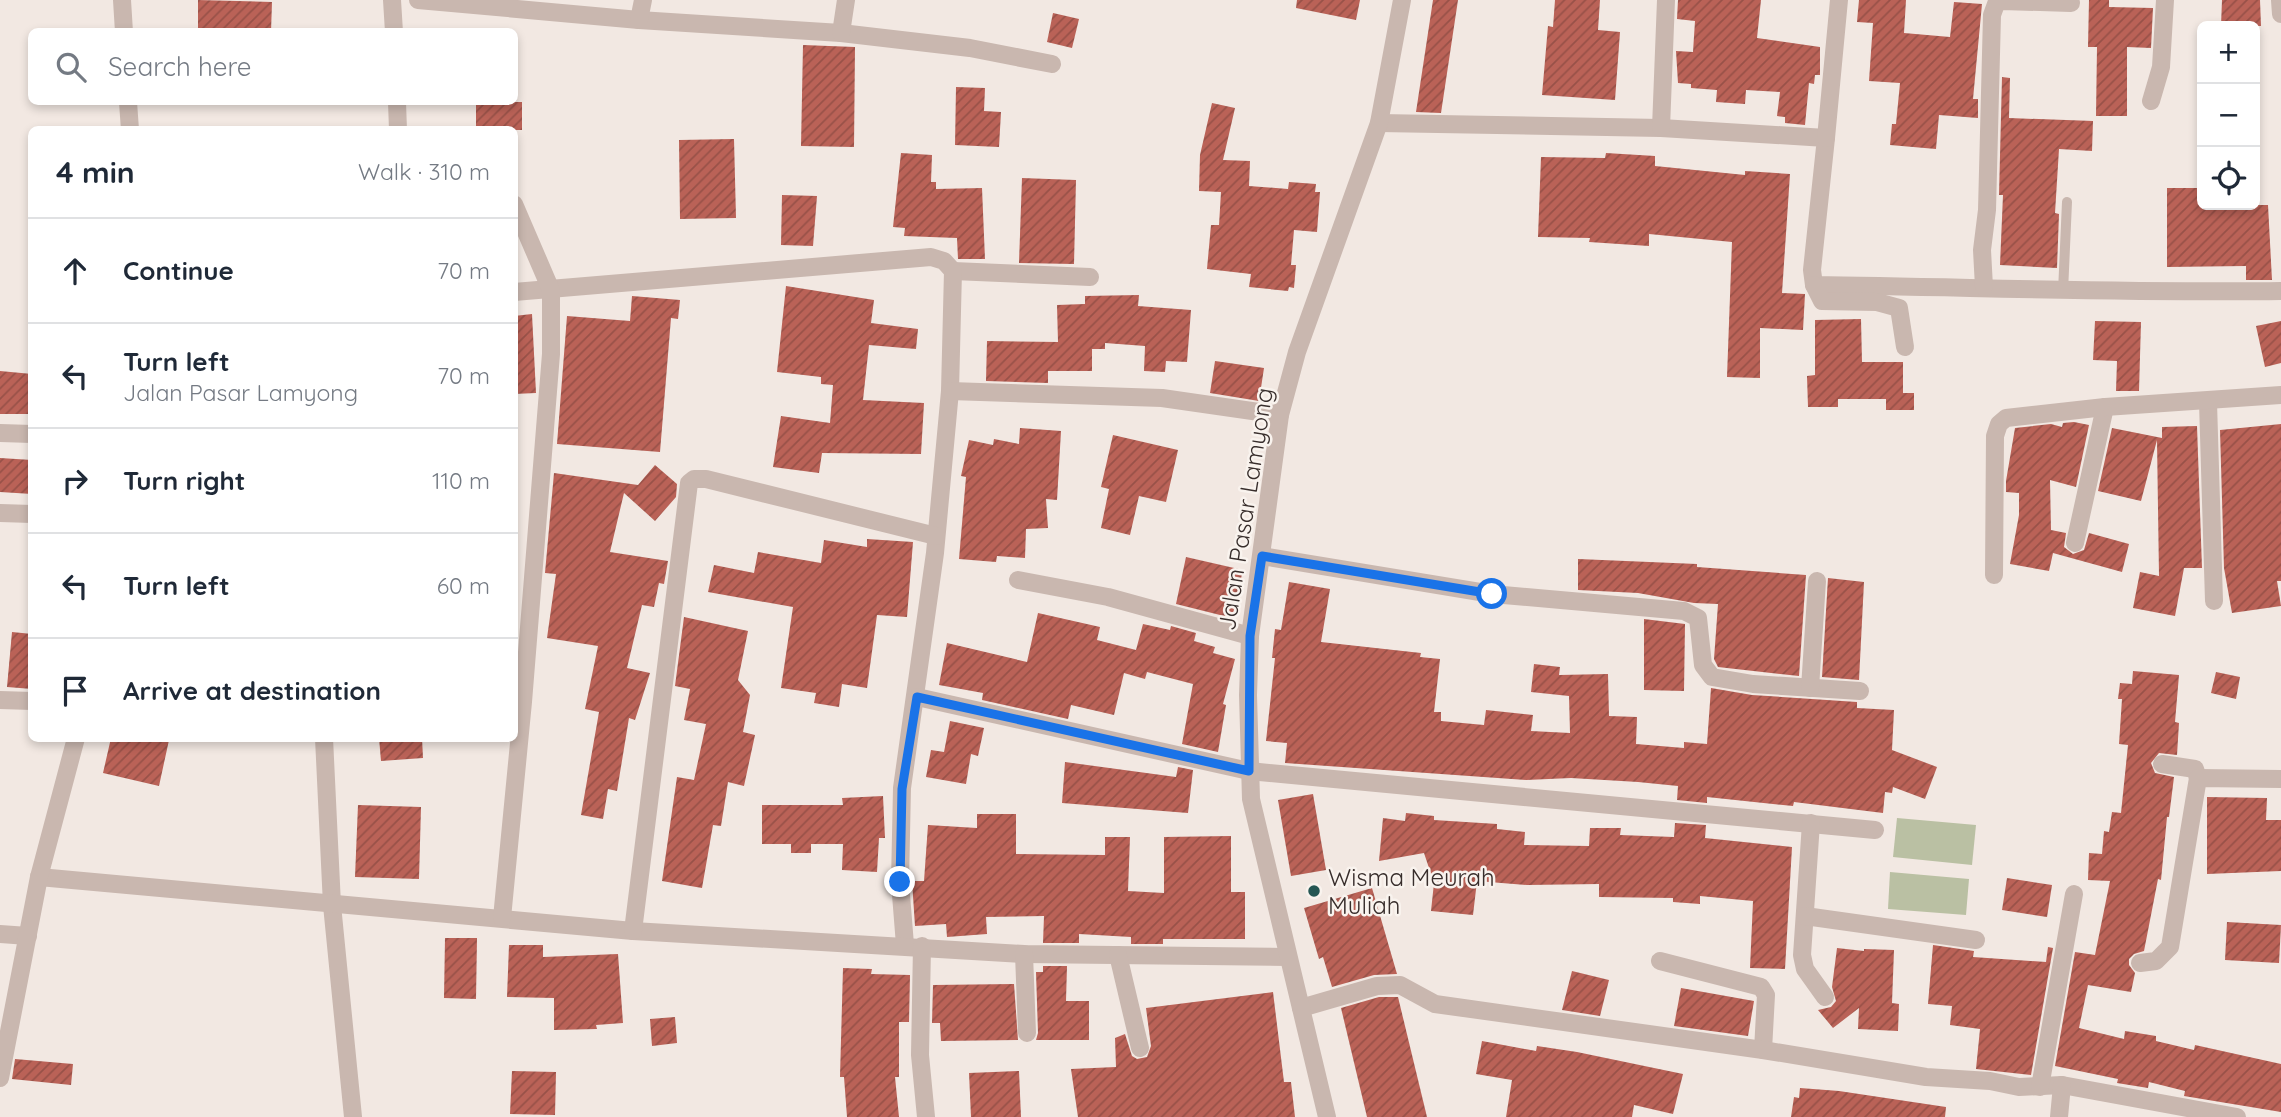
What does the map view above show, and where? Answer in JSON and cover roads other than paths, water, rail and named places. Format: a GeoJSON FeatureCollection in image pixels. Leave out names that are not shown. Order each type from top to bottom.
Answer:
{"type":"FeatureCollection","features":[{"type":"Feature","properties":{"kind":"street"},"geometry":{"type":"LineString","coordinates":[[122,0],[124,28]]}},
{"type":"Feature","properties":{"kind":"street"},"geometry":{"type":"LineString","coordinates":[[392,0],[394,28]]}},
{"type":"Feature","properties":{"kind":"street"},"geometry":{"type":"LineString","coordinates":[[418,0],[639,20],[841,33],[970,48],[1052,64]]}},
{"type":"Feature","properties":{"kind":"street"},"geometry":{"type":"LineString","coordinates":[[639,20],[643,0]]}},
{"type":"Feature","properties":{"kind":"street"},"geometry":{"type":"LineString","coordinates":[[841,33],[846,0]]}},
{"type":"Feature","properties":{"kind":"street","name":"Jalan Pasar Lamyong"},"geometry":{"type":"LineString","coordinates":[[1327,1117],[1256,823],[1249,771],[1250,636],[1280,415],[1297,352],[1378,123],[1402,0]]}},
{"type":"Feature","properties":{"kind":"street"},"geometry":{"type":"LineString","coordinates":[[1661,128],[1666,0]]}},
{"type":"Feature","properties":{"kind":"street"},"geometry":{"type":"LineString","coordinates":[[1839,0],[1812,270],[1814,285],[1822,301],[1877,302],[1899,308],[1905,347]]}},
{"type":"Feature","properties":{"kind":"street"},"geometry":{"type":"LineString","coordinates":[[2151,101],[2161,67],[2165,0]]}},
{"type":"Feature","properties":{"kind":"street"},"geometry":{"type":"LineString","coordinates":[[2280,0],[2281,14]]}},
{"type":"Feature","properties":{"kind":"street"},"geometry":{"type":"LineString","coordinates":[[1984,287],[1982,250],[1987,210],[1992,15],[1996,4],[2003,1],[2071,3]]}},
{"type":"Feature","properties":{"kind":"street"},"geometry":{"type":"LineString","coordinates":[[128,105],[130,126]]}},
{"type":"Feature","properties":{"kind":"street"},"geometry":{"type":"LineString","coordinates":[[397,105],[398,126]]}},
{"type":"Feature","properties":{"kind":"street"},"geometry":{"type":"LineString","coordinates":[[1378,123],[1661,128],[1826,138]]}},
{"type":"Feature","properties":{"kind":"street"},"geometry":{"type":"LineString","coordinates":[[502,918],[551,354],[551,289],[518,213]]}},
{"type":"Feature","properties":{"kind":"street"},"geometry":{"type":"LineString","coordinates":[[518,292],[931,257],[944,261],[953,271],[950,391],[936,536],[917,697],[902,789],[900,882],[913,946],[926,1117]]}},
{"type":"Feature","properties":{"kind":"street"},"geometry":{"type":"LineString","coordinates":[[953,271],[1090,277]]}},
{"type":"Feature","properties":{"kind":"street"},"geometry":{"type":"LineString","coordinates":[[1814,285],[1984,287],[2063,292],[2281,291]]}},
{"type":"Feature","properties":{"kind":"street"},"geometry":{"type":"LineString","coordinates":[[950,391],[1162,398],[1280,415]]}},
{"type":"Feature","properties":{"kind":"street"},"geometry":{"type":"LineString","coordinates":[[1994,575],[1995,436],[1999,424],[2006,418],[2105,407],[2281,396]]}},
{"type":"Feature","properties":{"kind":"street"},"geometry":{"type":"LineString","coordinates":[[2208,402],[2214,601]]}},
{"type":"Feature","properties":{"kind":"street"},"geometry":{"type":"LineString","coordinates":[[2075,543],[2105,407]]}},
{"type":"Feature","properties":{"kind":"street"},"geometry":{"type":"LineString","coordinates":[[0,433],[28,434]]}},
{"type":"Feature","properties":{"kind":"street"},"geometry":{"type":"LineString","coordinates":[[633,931],[689,483],[694,479],[706,479],[936,536]]}},
{"type":"Feature","properties":{"kind":"street"},"geometry":{"type":"LineString","coordinates":[[0,513],[28,514]]}},
{"type":"Feature","properties":{"kind":"street"},"geometry":{"type":"LineString","coordinates":[[1262,556],[1492,594],[1684,611],[1698,618],[1703,666],[1712,677],[1753,684],[1860,691]]}},
{"type":"Feature","properties":{"kind":"street"},"geometry":{"type":"LineString","coordinates":[[1018,580],[1108,597],[1250,636]]}},
{"type":"Feature","properties":{"kind":"street"},"geometry":{"type":"LineString","coordinates":[[1811,688],[1817,581]]}},
{"type":"Feature","properties":{"kind":"street"},"geometry":{"type":"LineString","coordinates":[[917,697],[1249,771],[1875,830]]}},
{"type":"Feature","properties":{"kind":"street"},"geometry":{"type":"LineString","coordinates":[[0,700],[28,701]]}},
{"type":"Feature","properties":{"kind":"street"},"geometry":{"type":"LineString","coordinates":[[0,1078],[39,877],[75,742]]}},
{"type":"Feature","properties":{"kind":"street"},"geometry":{"type":"LineString","coordinates":[[324,742],[332,905],[353,1117]]}},
{"type":"Feature","properties":{"kind":"street"},"geometry":{"type":"LineString","coordinates":[[2140,963],[2156,961],[2170,947],[2198,778],[2195,769],[2162,764]]}},
{"type":"Feature","properties":{"kind":"street"},"geometry":{"type":"LineString","coordinates":[[2198,778],[2281,779]]}},
{"type":"Feature","properties":{"kind":"street"},"geometry":{"type":"LineString","coordinates":[[1811,822],[1803,964],[1825,997]]}},
{"type":"Feature","properties":{"kind":"street"},"geometry":{"type":"LineString","coordinates":[[39,877],[633,931],[1024,954],[1287,957]]}},
{"type":"Feature","properties":{"kind":"street"},"geometry":{"type":"LineString","coordinates":[[2040,1087],[2074,894]]}},
{"type":"Feature","properties":{"kind":"street"},"geometry":{"type":"LineString","coordinates":[[1804,916],[1976,940]]}},
{"type":"Feature","properties":{"kind":"street"},"geometry":{"type":"LineString","coordinates":[[0,934],[28,936]]}},
{"type":"Feature","properties":{"kind":"street"},"geometry":{"type":"LineString","coordinates":[[1024,954],[1027,1033]]}},
{"type":"Feature","properties":{"kind":"street"},"geometry":{"type":"LineString","coordinates":[[1118,955],[1140,1048]]}},
{"type":"Feature","properties":{"kind":"street"},"geometry":{"type":"LineString","coordinates":[[1660,961],[1761,987],[1766,995],[1763,1050]]}},
{"type":"Feature","properties":{"kind":"street"},"geometry":{"type":"LineString","coordinates":[[1301,1008],[1377,986],[1400,985],[1435,1004],[1763,1050],[1926,1077],[1990,1081],[2019,1087],[2062,1086],[2237,1117]]}},
{"type":"Feature","properties":{"kind":"street"},"geometry":{"type":"LineString","coordinates":[[2059,1117],[2062,1086]]}},
{"type":"Feature","properties":{"kind":"lane"},"geometry":{"type":"LineString","coordinates":[[2063,292],[2067,202]]}},
{"type":"Feature","properties":{"kind":"place","name":"Wisma Meurah Muliah"},"geometry":{"type":"Point","coordinates":[1314,891]}}]}
